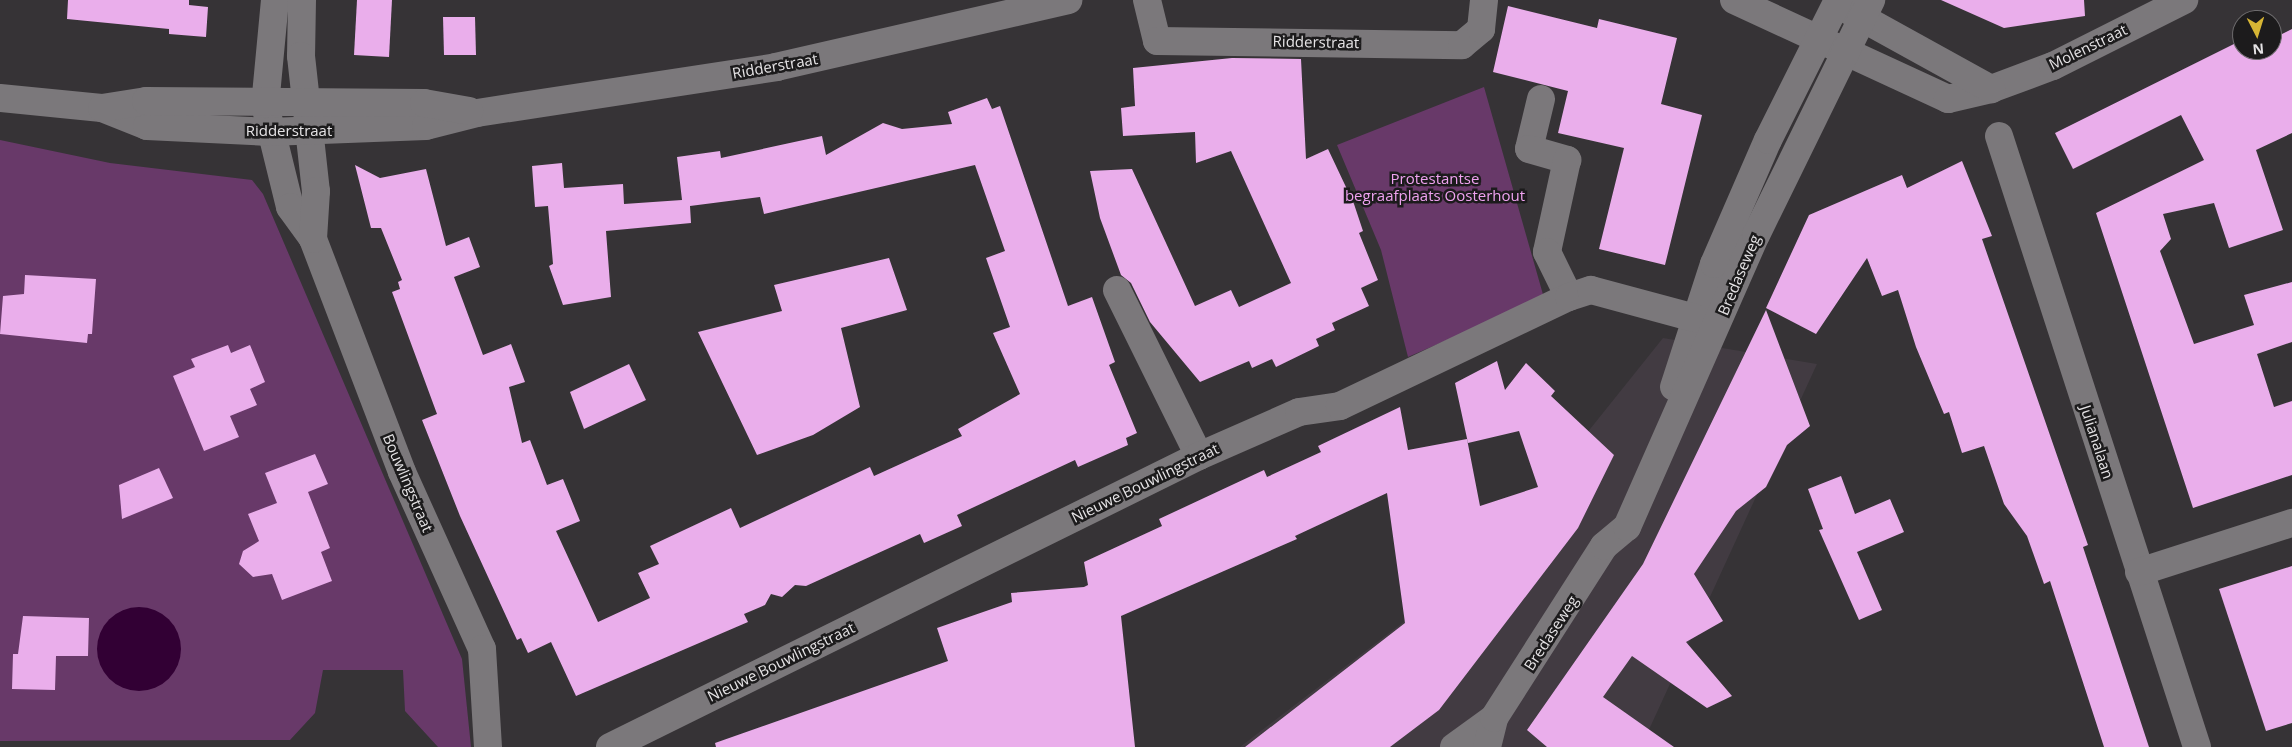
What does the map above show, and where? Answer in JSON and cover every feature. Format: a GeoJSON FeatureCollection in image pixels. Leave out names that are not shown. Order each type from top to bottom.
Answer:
{"type":"FeatureCollection","features":[{"type":"Feature","properties":{"kind":"street","name":"Bouwlingstraat"},"geometry":{"type":"LineString","coordinates":[[275,0],[265,105],[269,132],[290,207],[313,239],[402,472],[482,649],[488,738]]}},
{"type":"Feature","properties":{"kind":"street","name":"Bouwlingstraat"},"geometry":{"type":"LineString","coordinates":[[302,0],[306,104],[316,190],[313,239]]}},
{"type":"Feature","properties":{"kind":"street","name":"Ridderstraat"},"geometry":{"type":"LineString","coordinates":[[102,108],[146,126],[269,132],[426,126],[477,113],[776,67],[1068,0]]}},
{"type":"Feature","properties":{"kind":"street","name":"Ridderstraat"},"geometry":{"type":"LineString","coordinates":[[1147,0],[1157,41],[1462,45],[1481,30],[1484,0]]}},
{"type":"Feature","properties":{"kind":"street"},"geometry":{"type":"LineString","coordinates":[[1734,0],[1848,50]]}},
{"type":"Feature","properties":{"kind":"street","name":"Molenstraat"},"geometry":{"type":"LineString","coordinates":[[1848,50],[1948,99],[1991,89],[2053,66],[2184,0]]}},
{"type":"Feature","properties":{"kind":"street"},"geometry":{"type":"LineString","coordinates":[[1833,1],[1867,8],[1991,89]]}},
{"type":"Feature","properties":{"kind":"street","name":"Bredaseweg"},"geometry":{"type":"LineString","coordinates":[[1487,747],[1494,718],[1604,546],[1611,520],[1662,420],[1695,318],[1768,140],[1820,38],[1833,1]]}},
{"type":"Feature","properties":{"kind":"street","name":"Bredaseweg"},"geometry":{"type":"LineString","coordinates":[[1604,546],[1627,527],[1756,235],[1867,8]]}},
{"type":"Feature","properties":{"kind":"street","name":"Ridderstraat"},"geometry":{"type":"LineString","coordinates":[[0,98],[102,108],[146,101],[265,105],[424,103],[477,113]]}},
{"type":"Feature","properties":{"kind":"street"},"geometry":{"type":"LineString","coordinates":[[1542,99],[1529,149],[1567,160],[1547,252],[1569,297]]}},
{"type":"Feature","properties":{"kind":"street","name":"Julianalaan"},"geometry":{"type":"LineString","coordinates":[[1999,136],[2197,747]]}},
{"type":"Feature","properties":{"kind":"street"},"geometry":{"type":"LineString","coordinates":[[1117,290],[1199,456]]}},
{"type":"Feature","properties":{"kind":"street","name":"Nieuwe Bouwlingstraat"},"geometry":{"type":"LineString","coordinates":[[610,747],[1199,456],[1299,412],[1340,406],[1569,297],[1590,290],[1695,318]]}},
{"type":"Feature","properties":{"kind":"street"},"geometry":{"type":"LineString","coordinates":[[2139,572],[2292,523]]}},
{"type":"Feature","properties":{"kind":"street","name":"Bredaseweg"},"geometry":{"type":"LineString","coordinates":[[1454,747],[1494,718]]}},
{"type":"Feature","properties":{"kind":"shaded area"},"geometry":{"type":"Polygon","coordinates":[[[1663,338],[1817,364],[1641,747],[1240,747],[1486,559],[1663,338]]]}},
{"type":"Feature","properties":{"kind":"shaded area"},"geometry":{"type":"Polygon","coordinates":[[[139,607],[155,610],[174,626],[178,633],[181,649],[178,665],[162,684],[155,688],[139,691],[123,688],[104,672],[100,665],[97,649],[100,633],[116,614],[123,610],[139,607]]]}},
{"type":"Feature","properties":{"kind":"green space","name":"Protestantse begraafplaats Oosterhout"},"geometry":{"type":"Polygon","coordinates":[[[1484,87],[1544,298],[1408,357],[1381,250],[1337,145],[1484,87]]]}},
{"type":"Feature","properties":{"kind":"green space"},"geometry":{"type":"Polygon","coordinates":[[[0,140],[110,163],[252,180],[263,194],[462,659],[471,747],[438,747],[405,711],[403,670],[323,670],[315,713],[290,740],[0,741],[0,140]]]}},
{"type":"Feature","properties":{"kind":"building"},"geometry":{"type":"Polygon","coordinates":[[[68,0],[189,0],[189,5],[208,7],[206,37],[169,34],[169,29],[67,19],[68,0]]]}},
{"type":"Feature","properties":{"kind":"building"},"geometry":{"type":"Polygon","coordinates":[[[357,0],[392,0],[389,57],[354,55],[357,0]]]}},
{"type":"Feature","properties":{"kind":"building"},"geometry":{"type":"Polygon","coordinates":[[[1941,0],[2084,0],[2085,16],[2004,28],[1941,0]]]}},
{"type":"Feature","properties":{"kind":"building"},"geometry":{"type":"Polygon","coordinates":[[[1508,6],[1597,28],[1599,19],[1677,38],[1661,104],[1702,115],[1665,265],[1599,249],[1624,148],[1558,133],[1568,91],[1493,72],[1508,6]]]}},
{"type":"Feature","properties":{"kind":"building"},"geometry":{"type":"Polygon","coordinates":[[[443,17],[475,17],[476,55],[444,55],[443,17]]]}},
{"type":"Feature","properties":{"kind":"building"},"geometry":{"type":"Polygon","coordinates":[[[2292,29],[2292,133],[2256,150],[2283,230],[2229,248],[2214,203],[2163,214],[2171,239],[2160,251],[2194,344],[2254,325],[2244,295],[2292,282],[2292,342],[2257,354],[2274,407],[2292,401],[2292,475],[2193,508],[2096,213],[2204,160],[2181,115],[2073,169],[2055,133],[2232,45],[2232,60],[2282,60],[2282,34],[2292,29]]]}},
{"type":"Feature","properties":{"kind":"building"},"geometry":{"type":"Polygon","coordinates":[[[1232,58],[1301,59],[1306,159],[1328,149],[1354,204],[1363,231],[1359,233],[1378,280],[1361,288],[1369,306],[1332,323],[1335,330],[1316,339],[1319,346],[1276,367],[1272,359],[1252,368],[1249,361],[1200,382],[1150,322],[1131,283],[1121,275],[1100,218],[1090,171],[1132,169],[1195,306],[1231,290],[1239,307],[1291,283],[1231,151],[1196,163],[1195,132],[1123,136],[1121,108],[1135,106],[1133,68],[1232,58]]]}},
{"type":"Feature","properties":{"kind":"building"},"geometry":{"type":"Polygon","coordinates":[[[987,98],[992,109],[1000,106],[1068,306],[1092,297],[1115,362],[1109,365],[1137,433],[1126,438],[1128,445],[1078,467],[1075,460],[957,515],[962,526],[924,543],[920,534],[806,586],[795,585],[782,597],[771,594],[765,605],[744,614],[748,622],[576,696],[551,642],[528,653],[521,638],[517,640],[460,516],[422,420],[437,414],[392,292],[400,289],[398,282],[402,280],[381,228],[371,228],[355,165],[380,178],[426,169],[446,246],[469,237],[480,267],[454,277],[483,355],[511,344],[525,382],[509,387],[522,443],[530,440],[547,485],[563,479],[580,521],[556,531],[598,622],[650,598],[638,573],[659,564],[650,546],[731,508],[740,528],[870,467],[874,476],[962,436],[958,429],[1020,394],[993,333],[1010,327],[986,258],[1005,251],[975,165],[764,214],[760,197],[690,206],[691,223],[606,231],[611,297],[563,305],[549,266],[553,264],[548,206],[535,207],[532,166],[562,163],[564,188],[623,184],[624,204],[682,200],[677,157],[720,151],[721,158],[822,136],[826,155],[883,123],[902,129],[952,124],[948,112],[987,98]]]}},
{"type":"Feature","properties":{"kind":"building"},"geometry":{"type":"Polygon","coordinates":[[[1962,161],[1992,236],[1982,239],[2088,545],[2083,547],[2149,747],[2104,747],[2050,581],[2044,584],[2027,536],[2004,504],[1984,446],[1962,453],[1949,412],[1944,414],[1916,347],[1898,290],[1882,296],[1867,258],[1816,334],[1766,308],[1809,215],[1902,175],[1907,188],[1962,161]]]}},
{"type":"Feature","properties":{"kind":"building"},"geometry":{"type":"Polygon","coordinates":[[[889,258],[907,310],[841,328],[860,407],[813,435],[757,455],[698,332],[782,311],[774,285],[889,258]]]}},
{"type":"Feature","properties":{"kind":"building"},"geometry":{"type":"Polygon","coordinates":[[[25,275],[96,279],[92,334],[88,334],[87,343],[0,334],[3,296],[24,294],[25,275]]]}},
{"type":"Feature","properties":{"kind":"building"},"geometry":{"type":"Polygon","coordinates":[[[1766,310],[1810,426],[1787,445],[1766,487],[1736,511],[1694,574],[1723,621],[1686,642],[1732,696],[1707,708],[1632,656],[1603,697],[1674,747],[1547,747],[1527,730],[1643,564],[1766,310]]]}},
{"type":"Feature","properties":{"kind":"building"},"geometry":{"type":"Polygon","coordinates":[[[228,345],[231,353],[250,345],[265,382],[250,389],[257,405],[230,416],[239,437],[204,451],[173,376],[195,367],[191,359],[228,345]]]}},
{"type":"Feature","properties":{"kind":"building"},"geometry":{"type":"Polygon","coordinates":[[[1497,361],[1505,390],[1526,363],[1555,391],[1551,396],[1614,455],[1578,528],[1439,710],[1390,747],[1245,747],[1405,623],[1387,493],[1295,536],[1297,539],[1121,616],[1135,747],[716,747],[715,743],[948,661],[937,628],[1012,602],[1011,593],[1084,587],[1088,585],[1084,562],[1162,526],[1159,519],[1264,470],[1267,477],[1321,452],[1318,446],[1400,407],[1408,450],[1467,439],[1480,506],[1538,487],[1519,431],[1468,443],[1455,383],[1497,361]]]}},
{"type":"Feature","properties":{"kind":"building"},"geometry":{"type":"Polygon","coordinates":[[[629,364],[646,400],[584,429],[570,392],[629,364]]]}},
{"type":"Feature","properties":{"kind":"building"},"geometry":{"type":"Polygon","coordinates":[[[315,454],[328,484],[308,492],[330,548],[321,552],[332,581],[282,600],[272,574],[253,577],[239,564],[243,551],[259,541],[248,514],[277,503],[265,473],[315,454]]]}},
{"type":"Feature","properties":{"kind":"building"},"geometry":{"type":"Polygon","coordinates":[[[159,468],[173,498],[122,519],[119,485],[159,468]]]}},
{"type":"Feature","properties":{"kind":"building"},"geometry":{"type":"Polygon","coordinates":[[[1841,476],[1855,514],[1890,499],[1904,532],[1857,552],[1882,610],[1859,620],[1819,530],[1823,529],[1808,489],[1841,476]]]}},
{"type":"Feature","properties":{"kind":"building"},"geometry":{"type":"Polygon","coordinates":[[[2292,566],[2292,723],[2266,731],[2219,589],[2292,566]]]}},
{"type":"Feature","properties":{"kind":"building"},"geometry":{"type":"Polygon","coordinates":[[[23,616],[89,618],[88,656],[56,656],[55,690],[12,689],[13,654],[18,654],[23,616]]]}}]}
